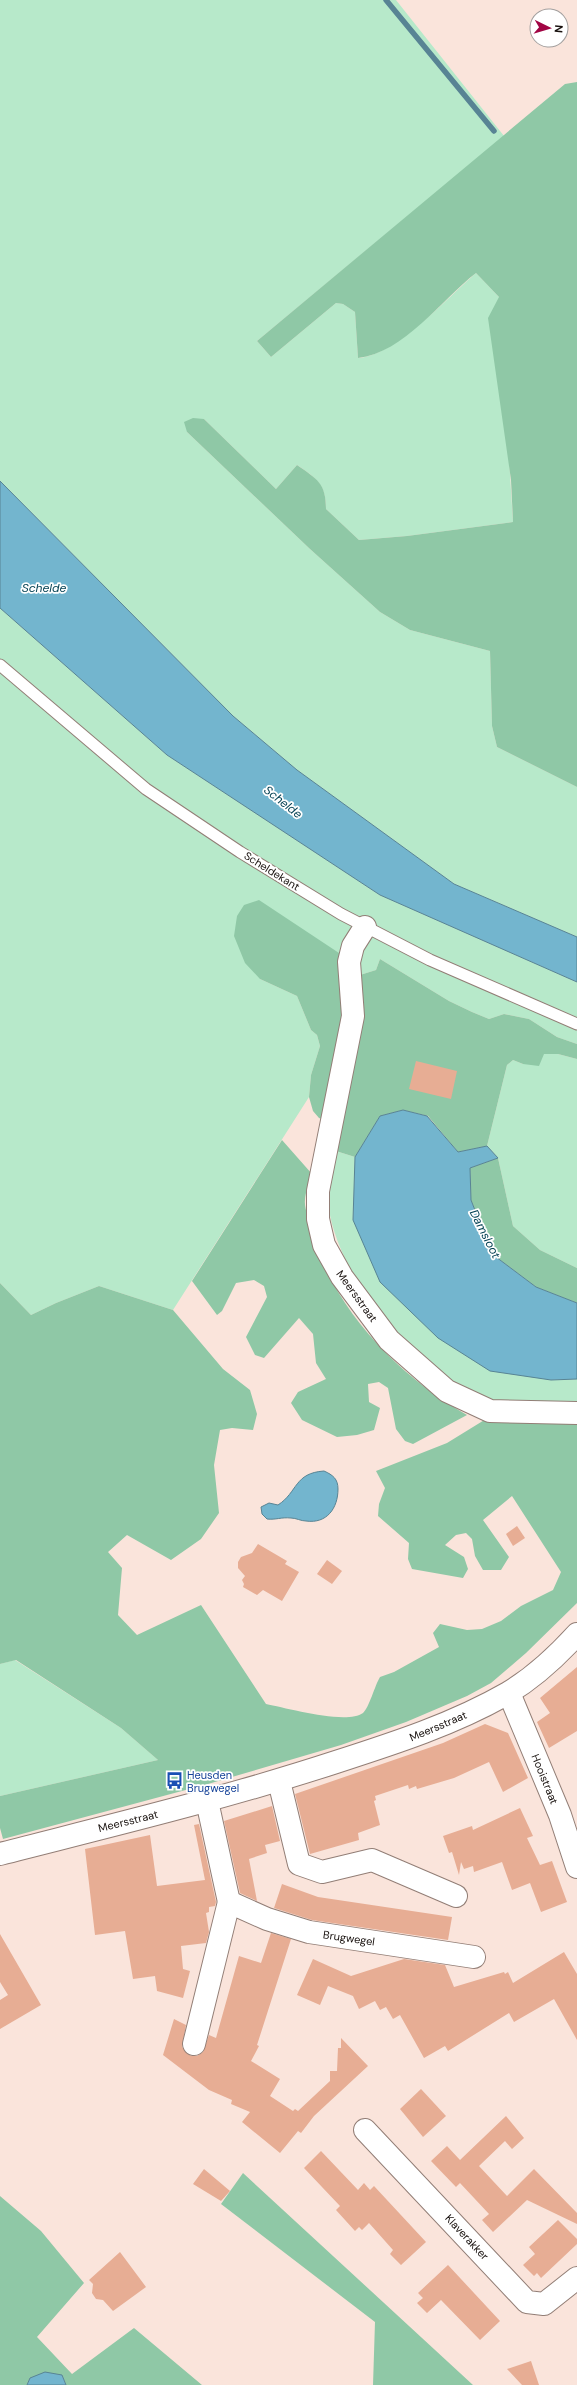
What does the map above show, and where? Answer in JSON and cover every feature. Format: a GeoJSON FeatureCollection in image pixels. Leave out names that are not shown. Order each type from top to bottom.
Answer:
{"type":"FeatureCollection","features":[{"type":"Feature","properties":{"kind":"street","name":"Meersstraat"},"geometry":{"type":"LineString","coordinates":[[365,927],[353,946],[349,962],[352,1016],[318,1191],[318,1218],[324,1245],[342,1278],[389,1340],[447,1391],[490,1411],[577,1413]]}},
{"type":"Feature","properties":{"kind":"street","name":"Meersstraat"},"geometry":{"type":"LineString","coordinates":[[0,1854],[279,1781],[393,1744],[435,1728],[509,1693],[559,1653],[577,1634]]}},
{"type":"Feature","properties":{"kind":"street","name":"Hooistraat"},"geometry":{"type":"LineString","coordinates":[[509,1693],[560,1815],[577,1868]]}},
{"type":"Feature","properties":{"kind":"street"},"geometry":{"type":"LineString","coordinates":[[279,1781],[299,1864],[322,1872],[372,1860],[456,1896]]}},
{"type":"Feature","properties":{"kind":"street"},"geometry":{"type":"LineString","coordinates":[[194,2044],[229,1902],[207,1801]]}},
{"type":"Feature","properties":{"kind":"street","name":"Brugwegel"},"geometry":{"type":"LineString","coordinates":[[229,1902],[267,1919],[309,1932],[474,1957]]}},
{"type":"Feature","properties":{"kind":"street","name":"Klaverakker"},"geometry":{"type":"LineString","coordinates":[[365,2130],[527,2302],[544,2304],[577,2278]]}},
{"type":"Feature","properties":{"kind":"lane","name":"Scheldekant"},"geometry":{"type":"LineString","coordinates":[[0,665],[146,789],[240,852],[365,927],[430,960],[577,1024]]}},
{"type":"Feature","properties":{"kind":"green space"},"geometry":{"type":"Polygon","coordinates":[[[0,0],[396,0],[504,136],[257,341],[271,357],[336,303],[343,304],[355,312],[358,358],[373,355],[404,337],[476,273],[499,297],[513,522],[407,536],[359,540],[326,509],[326,500],[319,482],[297,465],[276,489],[204,419],[187,432],[310,549],[380,612],[410,630],[490,651],[492,726],[497,747],[577,787],[577,937],[454,884],[297,770],[233,716],[0,481],[0,0]]]}},
{"type":"Feature","properties":{"kind":"green space"},"geometry":{"type":"Polygon","coordinates":[[[577,82],[577,787],[497,747],[492,726],[490,651],[410,630],[380,612],[310,549],[187,432],[184,422],[193,418],[204,419],[276,489],[297,465],[319,482],[326,500],[326,509],[359,540],[407,536],[513,522],[511,480],[488,318],[499,297],[476,273],[421,324],[391,346],[375,354],[358,358],[355,312],[343,304],[336,303],[271,357],[257,341],[565,84],[577,82]]]}},
{"type":"Feature","properties":{"kind":"green space"},"geometry":{"type":"Polygon","coordinates":[[[0,608],[167,755],[380,895],[577,982],[577,1044],[557,1037],[529,1019],[504,1014],[489,1019],[472,1012],[449,1001],[380,959],[376,970],[360,975],[260,979],[297,996],[311,1030],[317,1035],[320,1046],[311,1075],[309,1097],[173,1310],[99,1286],[56,1303],[31,1315],[0,1283],[0,608]]]}},
{"type":"Feature","properties":{"kind":"green space"},"geometry":{"type":"Polygon","coordinates":[[[259,900],[339,953],[344,993],[342,1030],[327,1121],[319,1118],[313,1111],[309,1097],[311,1075],[320,1046],[317,1035],[311,1030],[297,996],[260,979],[245,963],[234,936],[237,916],[244,905],[259,900]]]}},
{"type":"Feature","properties":{"kind":"green space"},"geometry":{"type":"Polygon","coordinates":[[[380,959],[449,1001],[489,1019],[504,1014],[529,1019],[557,1037],[577,1044],[577,1059],[558,1054],[544,1054],[539,1066],[523,1064],[513,1060],[507,1065],[487,1146],[458,1152],[428,1116],[403,1110],[380,1116],[355,1157],[336,1151],[360,975],[376,970],[380,959]]]}},
{"type":"Feature","properties":{"kind":"green space"},"geometry":{"type":"Polygon","coordinates":[[[543,1054],[558,1054],[577,1059],[577,1268],[540,1250],[513,1226],[498,1158],[487,1146],[507,1065],[513,1060],[523,1064],[543,1054]]]}},
{"type":"Feature","properties":{"kind":"green space"},"geometry":{"type":"Polygon","coordinates":[[[282,1140],[312,1174],[305,1197],[307,1214],[320,1256],[334,1284],[351,1311],[370,1336],[392,1359],[441,1399],[467,1415],[413,1444],[405,1441],[396,1429],[388,1388],[379,1382],[368,1384],[369,1402],[380,1408],[374,1430],[357,1435],[337,1437],[302,1420],[291,1403],[298,1392],[326,1379],[316,1363],[313,1334],[299,1318],[264,1358],[255,1355],[246,1337],[267,1297],[264,1286],[254,1280],[236,1283],[222,1311],[217,1315],[192,1281],[282,1140]]]}},
{"type":"Feature","properties":{"kind":"green space"},"geometry":{"type":"Polygon","coordinates":[[[336,1151],[355,1157],[353,1220],[551,1380],[577,1379],[577,1404],[518,1405],[506,1404],[483,1398],[458,1386],[432,1368],[408,1347],[385,1322],[365,1294],[349,1266],[336,1237],[329,1210],[328,1195],[336,1151]]]}},
{"type":"Feature","properties":{"kind":"green space"},"geometry":{"type":"Polygon","coordinates":[[[498,1158],[513,1226],[540,1250],[577,1268],[577,1303],[536,1287],[492,1254],[471,1200],[470,1168],[498,1158]]]}},
{"type":"Feature","properties":{"kind":"green space"},"geometry":{"type":"Polygon","coordinates":[[[0,1283],[31,1315],[56,1303],[99,1286],[173,1310],[223,1369],[250,1390],[257,1414],[253,1430],[232,1428],[220,1430],[214,1465],[219,1513],[201,1539],[171,1560],[127,1535],[108,1552],[122,1568],[118,1615],[137,1635],[201,1605],[266,1704],[301,1712],[330,1716],[355,1716],[363,1713],[380,1677],[394,1672],[439,1647],[433,1633],[440,1624],[467,1630],[482,1629],[501,1621],[521,1606],[553,1590],[561,1572],[512,1496],[483,1520],[509,1557],[501,1570],[483,1570],[475,1556],[472,1539],[466,1533],[456,1535],[445,1545],[464,1557],[468,1569],[463,1578],[412,1569],[408,1559],[409,1543],[378,1516],[379,1504],[385,1488],[376,1471],[447,1443],[486,1419],[499,1422],[577,1424],[577,1603],[526,1653],[491,1683],[467,1696],[406,1722],[341,1745],[208,1784],[3,1839],[0,1828],[0,1796],[158,1760],[121,1728],[16,1660],[0,1664],[0,1283]]]}},
{"type":"Feature","properties":{"kind":"green space"},"geometry":{"type":"Polygon","coordinates":[[[15,1660],[121,1728],[158,1760],[0,1796],[0,1664],[15,1660]]]}},
{"type":"Feature","properties":{"kind":"green space"},"geometry":{"type":"Polygon","coordinates":[[[243,2173],[473,2385],[373,2385],[375,2322],[221,2204],[243,2173]]]}},
{"type":"Feature","properties":{"kind":"green space"},"geometry":{"type":"Polygon","coordinates":[[[0,2196],[41,2231],[84,2283],[37,2337],[72,2374],[134,2328],[202,2385],[66,2385],[62,2375],[30,2378],[27,2385],[0,2385],[0,2196]]]}},
{"type":"Feature","properties":{"kind":"water","name":"Schelde"},"geometry":{"type":"Polygon","coordinates":[[[0,481],[233,716],[297,770],[454,884],[577,937],[577,982],[380,895],[167,755],[0,608],[0,481]]]}},
{"type":"Feature","properties":{"kind":"water"},"geometry":{"type":"Polygon","coordinates":[[[403,1110],[427,1116],[458,1152],[487,1146],[498,1158],[470,1168],[471,1200],[492,1254],[536,1287],[577,1303],[577,1379],[551,1380],[490,1371],[438,1338],[380,1282],[353,1220],[355,1157],[380,1116],[403,1110]]]}},
{"type":"Feature","properties":{"kind":"water"},"geometry":{"type":"Polygon","coordinates":[[[324,1471],[334,1478],[338,1489],[336,1502],[330,1513],[325,1517],[320,1520],[304,1521],[295,1518],[267,1519],[262,1514],[261,1507],[269,1503],[278,1505],[307,1475],[324,1471]]]}},
{"type":"Feature","properties":{"kind":"water"},"geometry":{"type":"Polygon","coordinates":[[[45,2372],[62,2375],[66,2385],[27,2385],[30,2378],[45,2372]]]}},
{"type":"Feature","properties":{"kind":"building"},"geometry":{"type":"Polygon","coordinates":[[[416,1061],[457,1071],[451,1099],[409,1089],[416,1061]]]}},
{"type":"Feature","properties":{"kind":"building"},"geometry":{"type":"Polygon","coordinates":[[[517,1526],[525,1538],[513,1546],[506,1534],[517,1526]]]}},
{"type":"Feature","properties":{"kind":"building"},"geometry":{"type":"Polygon","coordinates":[[[258,1544],[287,1561],[285,1564],[299,1572],[282,1601],[263,1590],[257,1595],[243,1587],[244,1584],[242,1580],[245,1576],[238,1568],[238,1562],[241,1557],[252,1553],[258,1544]]]}},
{"type":"Feature","properties":{"kind":"building"},"geometry":{"type":"Polygon","coordinates":[[[327,1560],[342,1571],[332,1584],[317,1574],[327,1560]]]}},
{"type":"Feature","properties":{"kind":"building"},"geometry":{"type":"Polygon","coordinates":[[[577,1667],[577,1731],[549,1748],[537,1722],[550,1713],[540,1698],[577,1667]]]}},
{"type":"Feature","properties":{"kind":"building"},"geometry":{"type":"Polygon","coordinates":[[[485,1724],[508,1733],[528,1778],[503,1792],[489,1762],[454,1778],[417,1789],[416,1786],[409,1789],[408,1785],[375,1796],[376,1800],[374,1801],[380,1825],[358,1833],[359,1840],[310,1854],[295,1794],[443,1743],[485,1724]]]}},
{"type":"Feature","properties":{"kind":"building"},"geometry":{"type":"Polygon","coordinates":[[[272,1806],[280,1841],[265,1845],[267,1853],[249,1859],[257,1901],[240,1893],[224,1821],[272,1806]]]}},
{"type":"Feature","properties":{"kind":"building"},"geometry":{"type":"Polygon","coordinates":[[[520,1808],[533,1836],[527,1838],[540,1865],[552,1861],[567,1902],[541,1912],[530,1883],[512,1890],[502,1862],[474,1872],[473,1866],[464,1869],[461,1862],[459,1875],[452,1852],[449,1853],[443,1836],[472,1826],[473,1830],[520,1808]]]}},
{"type":"Feature","properties":{"kind":"building"},"geometry":{"type":"Polygon","coordinates":[[[199,1824],[216,1902],[215,1906],[209,1907],[209,1912],[206,1913],[209,1932],[206,1943],[181,1946],[183,1969],[190,1971],[183,1998],[157,1991],[155,1976],[133,1979],[125,1931],[95,1935],[85,1849],[150,1835],[157,1886],[205,1880],[194,1825],[199,1824]]]}},
{"type":"Feature","properties":{"kind":"building"},"geometry":{"type":"Polygon","coordinates":[[[282,1884],[318,1897],[452,1917],[448,1940],[312,1920],[274,1908],[282,1884]]]}},
{"type":"Feature","properties":{"kind":"building"},"geometry":{"type":"Polygon","coordinates":[[[271,1933],[291,1939],[257,2045],[259,2046],[251,2061],[280,2079],[270,2096],[293,2111],[295,2109],[298,2111],[330,2081],[330,2071],[337,2071],[338,2048],[341,2048],[341,2038],[368,2066],[314,2116],[301,2133],[298,2131],[280,2153],[242,2122],[250,2112],[231,2104],[232,2100],[209,2090],[163,2055],[174,2019],[186,2025],[182,2047],[191,2056],[197,2056],[203,2052],[209,2035],[216,2038],[239,1956],[261,1963],[271,1933]]]}},
{"type":"Feature","properties":{"kind":"building"},"geometry":{"type":"Polygon","coordinates":[[[0,1934],[41,2005],[0,2029],[0,2000],[8,1995],[0,1982],[0,1934]]]}},
{"type":"Feature","properties":{"kind":"building"},"geometry":{"type":"Polygon","coordinates":[[[564,1952],[577,1974],[577,2040],[554,1999],[514,2022],[509,2013],[448,2051],[445,2046],[424,2058],[400,2015],[393,2019],[386,2007],[380,2010],[375,2001],[359,2009],[353,1996],[328,1986],[320,2005],[297,1995],[313,1959],[351,1976],[404,1959],[445,1965],[454,1987],[504,1972],[505,1974],[508,1972],[513,1983],[564,1952]]]}},
{"type":"Feature","properties":{"kind":"building"},"geometry":{"type":"Polygon","coordinates":[[[421,2089],[446,2116],[423,2137],[400,2109],[421,2089]]]}},
{"type":"Feature","properties":{"kind":"building"},"geometry":{"type":"Polygon","coordinates":[[[506,2116],[524,2138],[512,2149],[505,2141],[479,2166],[507,2196],[534,2169],[577,2213],[577,2224],[527,2200],[493,2232],[482,2220],[489,2214],[460,2183],[456,2187],[431,2161],[447,2146],[460,2160],[506,2116]]]}},
{"type":"Feature","properties":{"kind":"building"},"geometry":{"type":"Polygon","coordinates":[[[321,2151],[358,2190],[364,2183],[370,2190],[374,2186],[426,2242],[401,2265],[390,2254],[393,2250],[369,2223],[362,2230],[359,2227],[355,2231],[336,2210],[340,2206],[304,2168],[321,2151]]]}},
{"type":"Feature","properties":{"kind":"building"},"geometry":{"type":"Polygon","coordinates":[[[204,2169],[230,2191],[221,2201],[193,2184],[204,2169]]]}},
{"type":"Feature","properties":{"kind":"building"},"geometry":{"type":"Polygon","coordinates":[[[558,2220],[577,2239],[577,2244],[541,2278],[537,2273],[534,2276],[523,2265],[535,2254],[529,2247],[558,2220]]]}},
{"type":"Feature","properties":{"kind":"building"},"geometry":{"type":"Polygon","coordinates":[[[120,2252],[146,2287],[113,2311],[103,2300],[96,2299],[92,2293],[93,2284],[89,2280],[120,2252]]]}},
{"type":"Feature","properties":{"kind":"building"},"geometry":{"type":"Polygon","coordinates":[[[448,2265],[500,2321],[480,2340],[441,2300],[427,2313],[417,2303],[423,2298],[418,2293],[448,2265]]]}},
{"type":"Feature","properties":{"kind":"building"},"geometry":{"type":"Polygon","coordinates":[[[531,2361],[539,2385],[522,2385],[507,2369],[531,2361]]]}},
{"type":"Feature","properties":{"kind":"waterway"},"geometry":{"type":"LineString","coordinates":[[386,0],[494,131]]}},
{"type":"Feature","properties":{"kind":"place","name":"Heusden Brugwegel"},"geometry":{"type":"Point","coordinates":[174,1781]}},
{"type":"Feature","properties":{"kind":"water label","name":"Damsloot"},"geometry":{"type":"Point","coordinates":[485,1234]}}]}
